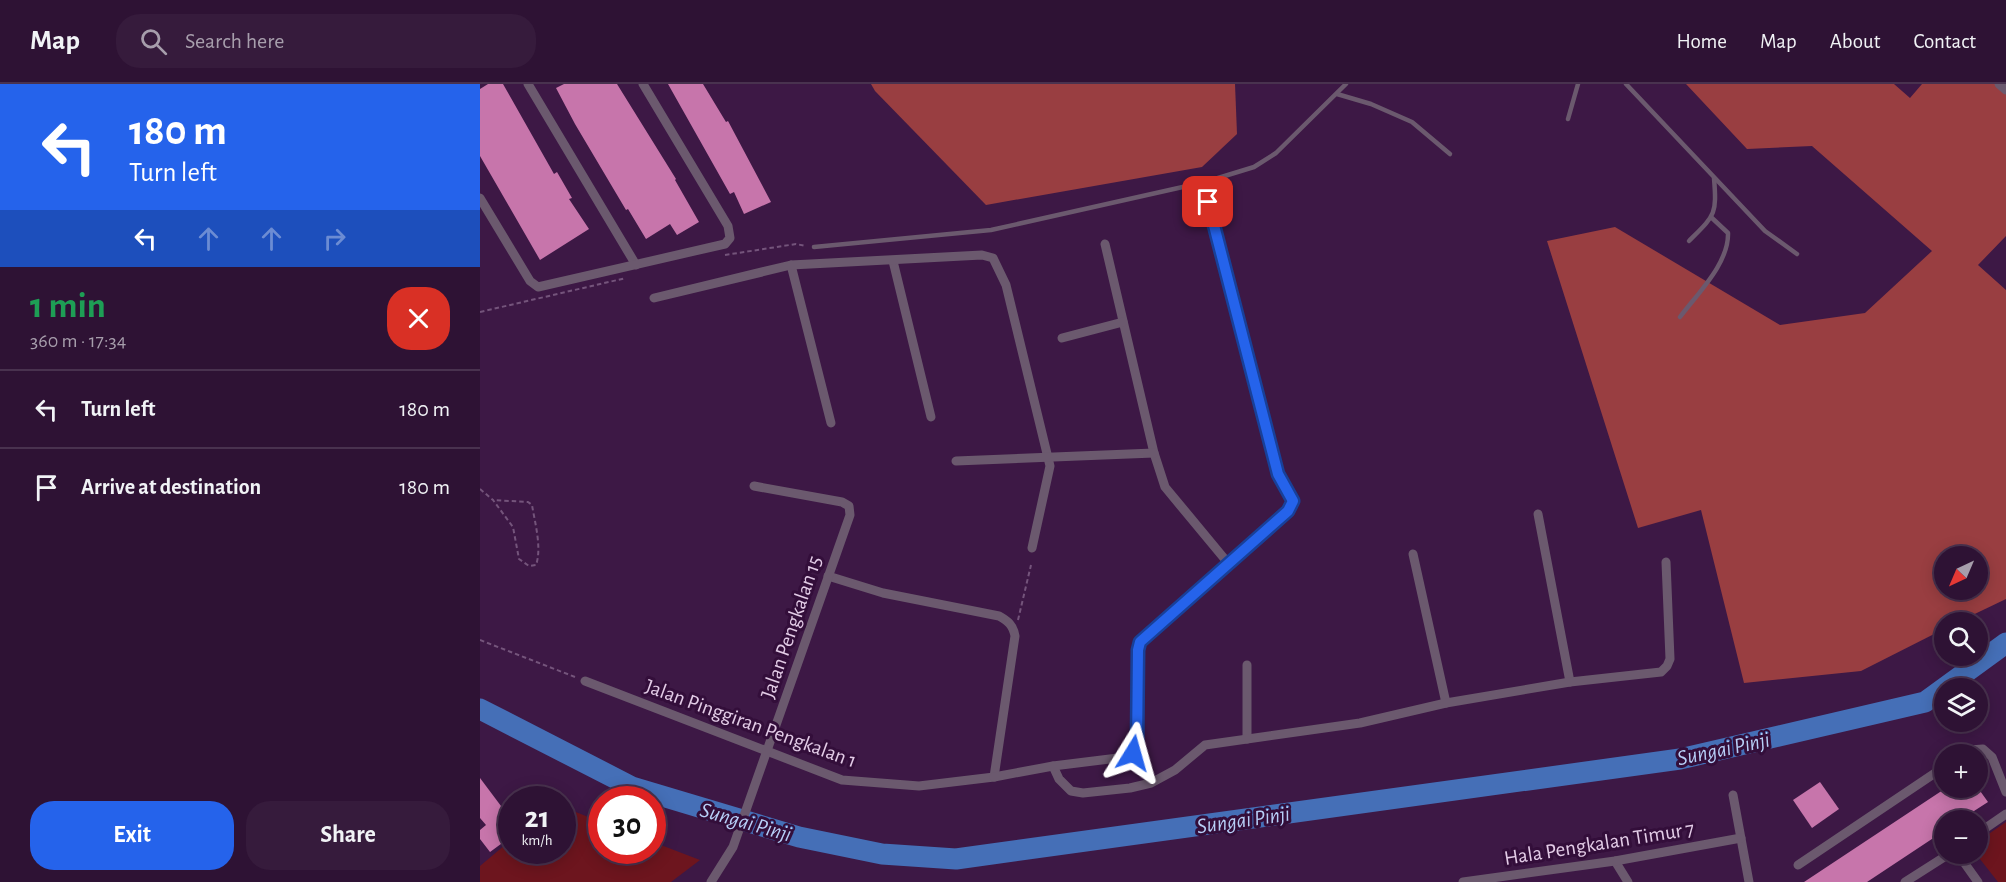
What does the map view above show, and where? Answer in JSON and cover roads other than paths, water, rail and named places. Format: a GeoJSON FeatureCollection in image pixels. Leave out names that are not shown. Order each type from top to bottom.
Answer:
{"type":"FeatureCollection","features":[{"type":"Feature","properties":{"kind":"street"},"geometry":{"type":"LineString","coordinates":[[528,84],[636,266]]}},
{"type":"Feature","properties":{"kind":"street"},"geometry":{"type":"LineString","coordinates":[[480,198],[530,281],[538,287],[725,244],[730,238],[728,226],[643,84]]}},
{"type":"Feature","properties":{"kind":"street"},"geometry":{"type":"LineString","coordinates":[[1999,84],[2006,90]]}},
{"type":"Feature","properties":{"kind":"street"},"geometry":{"type":"LineString","coordinates":[[1105,244],[1154,453],[1165,487],[1228,563],[1288,511],[1293,501],[1278,474],[1208,202]]}},
{"type":"Feature","properties":{"kind":"street"},"geometry":{"type":"LineString","coordinates":[[654,298],[791,265],[982,255],[993,258],[1008,294],[1050,466],[1032,548]]}},
{"type":"Feature","properties":{"kind":"street"},"geometry":{"type":"LineString","coordinates":[[893,261],[931,417]]}},
{"type":"Feature","properties":{"kind":"street"},"geometry":{"type":"LineString","coordinates":[[791,265],[831,423]]}},
{"type":"Feature","properties":{"kind":"street"},"geometry":{"type":"LineString","coordinates":[[1062,338],[1123,322]]}},
{"type":"Feature","properties":{"kind":"street"},"geometry":{"type":"LineString","coordinates":[[956,461],[1154,453]]}},
{"type":"Feature","properties":{"kind":"street","name":"Jalan Pengkalan 15"},"geometry":{"type":"LineString","coordinates":[[711,882],[733,848],[850,515],[849,506],[842,502],[754,486]]}},
{"type":"Feature","properties":{"kind":"street"},"geometry":{"type":"LineString","coordinates":[[1538,514],[1570,682]]}},
{"type":"Feature","properties":{"kind":"street"},"geometry":{"type":"LineString","coordinates":[[1413,554],[1446,703]]}},
{"type":"Feature","properties":{"kind":"street"},"geometry":{"type":"LineString","coordinates":[[1053,766],[1059,779],[1071,791],[1083,793],[1130,788],[1151,783],[1175,770],[1205,745],[1360,723],[1446,703],[1570,682],[1660,672],[1671,659],[1666,562]]}},
{"type":"Feature","properties":{"kind":"street","name":"Jalan Pinggiran Pengkalan 1"},"geometry":{"type":"LineString","coordinates":[[585,681],[842,780],[919,786],[1126,757],[1137,747],[1140,642],[1228,563]]}},
{"type":"Feature","properties":{"kind":"street"},"geometry":{"type":"LineString","coordinates":[[828,576],[883,593],[999,616],[1012,626],[1015,636],[994,777]]}},
{"type":"Feature","properties":{"kind":"street"},"geometry":{"type":"LineString","coordinates":[[1247,665],[1247,739]]}},
{"type":"Feature","properties":{"kind":"street"},"geometry":{"type":"LineString","coordinates":[[1988,753],[1992,757],[2006,792]]}},
{"type":"Feature","properties":{"kind":"street"},"geometry":{"type":"LineString","coordinates":[[1797,865],[1934,774]]}},
{"type":"Feature","properties":{"kind":"street"},"geometry":{"type":"LineString","coordinates":[[1733,795],[1749,882]]}},
{"type":"Feature","properties":{"kind":"street"},"geometry":{"type":"LineString","coordinates":[[1988,826],[2006,814]]}},
{"type":"Feature","properties":{"kind":"street","name":"Hala Pengkalan Timur 7"},"geometry":{"type":"LineString","coordinates":[[1463,882],[1616,861],[1741,838]]}},
{"type":"Feature","properties":{"kind":"street"},"geometry":{"type":"LineString","coordinates":[[1616,861],[1628,882]]}},
{"type":"Feature","properties":{"kind":"street"},"geometry":{"type":"LineString","coordinates":[[1905,882],[1934,864]]}},
{"type":"Feature","properties":{"kind":"street"},"geometry":{"type":"LineString","coordinates":[[1965,864],[1978,882]]}},
{"type":"Feature","properties":{"kind":"lane"},"geometry":{"type":"LineString","coordinates":[[814,247],[991,230],[1206,182],[1254,167],[1276,153],[1346,84]]}},
{"type":"Feature","properties":{"kind":"lane"},"geometry":{"type":"LineString","coordinates":[[1568,119],[1578,84]]}},
{"type":"Feature","properties":{"kind":"lane"},"geometry":{"type":"LineString","coordinates":[[1626,84],[1765,231],[1797,254]]}},
{"type":"Feature","properties":{"kind":"lane"},"geometry":{"type":"LineString","coordinates":[[1337,93],[1371,104],[1412,122],[1450,154]]}},
{"type":"Feature","properties":{"kind":"lane"},"geometry":{"type":"LineString","coordinates":[[1689,240],[1712,218],[1716,204],[1714,178]]}},
{"type":"Feature","properties":{"kind":"lane"},"geometry":{"type":"LineString","coordinates":[[1680,316],[1723,260],[1728,243],[1728,233],[1712,218]]}},
{"type":"Feature","properties":{"kind":"waterway","name":"Sungai Pinji"},"geometry":{"type":"LineString","coordinates":[[480,709],[632,787],[799,837],[882,854],[956,859],[1680,759],[1925,702],[2006,643]]}}]}
